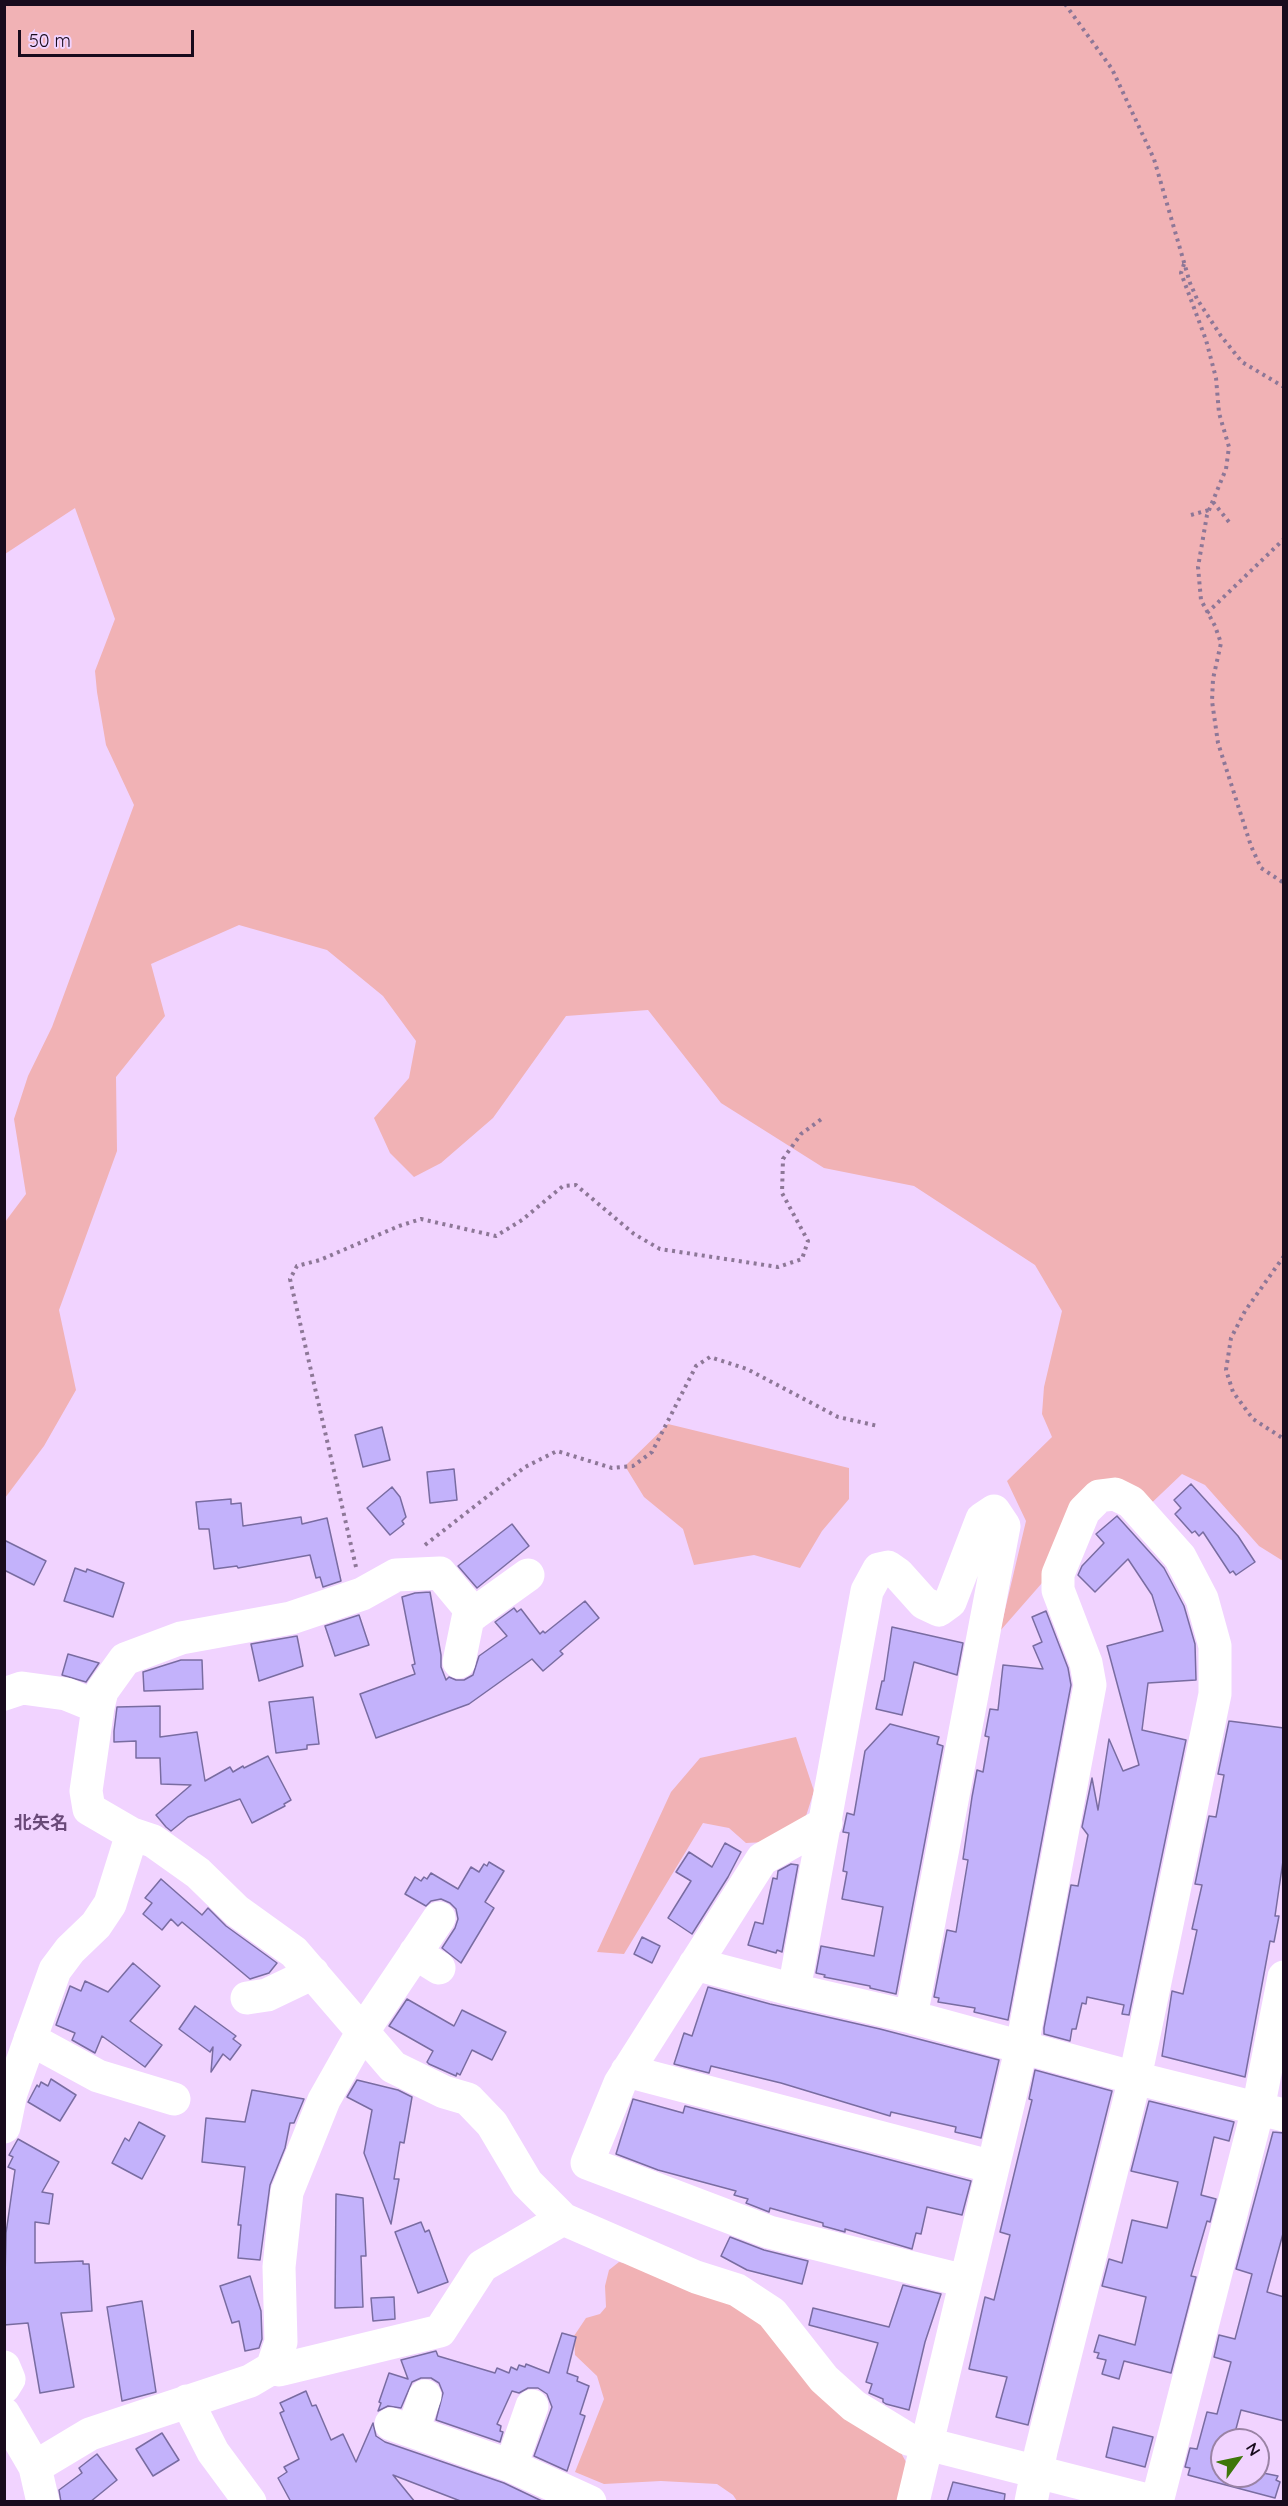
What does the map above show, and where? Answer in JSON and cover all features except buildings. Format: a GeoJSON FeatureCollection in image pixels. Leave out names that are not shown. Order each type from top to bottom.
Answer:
{"type":"FeatureCollection","features":[{"type":"Feature","properties":{"kind":"street"},"geometry":{"type":"LineString","coordinates":[[913,2502],[1022,2046],[1090,1685],[1086,1663],[1058,1590],[1058,1574],[1084,1511],[1099,1496],[1115,1494],[1131,1502],[1180,1557],[1202,1599],[1215,1646],[1215,1694],[1135,2078],[1035,2486]]}},
{"type":"Feature","properties":{"kind":"street"},"geometry":{"type":"LineString","coordinates":[[794,1990],[867,1591],[879,1569],[888,1567],[898,1574],[924,1603],[939,1610],[950,1602],[982,1519],[994,1511],[1004,1526],[911,2017]]}},
{"type":"Feature","properties":{"kind":"street"},"geometry":{"type":"LineString","coordinates":[[474,1614],[440,1573],[396,1575],[362,1594],[291,1618],[182,1638],[125,1659],[102,1691],[98,1707],[86,1791],[89,1809],[132,1834],[153,1841],[198,1873],[237,1911],[294,1952],[393,2067],[444,2092],[468,2099],[492,2124],[527,2183],[563,2219],[696,2277],[736,2290],[772,2313],[824,2379],[854,2406],[908,2439],[927,2443],[1035,2486],[1156,2502],[1271,2112],[1283,1983]]}},
{"type":"Feature","properties":{"kind":"street"},"geometry":{"type":"LineString","coordinates":[[459,1662],[468,1618],[528,1575]]}},
{"type":"Feature","properties":{"kind":"street"},"geometry":{"type":"LineString","coordinates":[[4,1694],[22,1688],[66,1694],[98,1707]]}},
{"type":"Feature","properties":{"kind":"street"},"geometry":{"type":"LineString","coordinates":[[826,1823],[762,1859],[620,2083],[587,2163],[769,2232],[965,2281]]}},
{"type":"Feature","properties":{"kind":"street"},"geometry":{"type":"LineString","coordinates":[[4,2127],[8,2092],[55,1970],[70,1950],[96,1925],[110,1904],[132,1834]]}},
{"type":"Feature","properties":{"kind":"street"},"geometry":{"type":"LineString","coordinates":[[35,2467],[90,2434],[250,2381],[272,2368],[281,2342],[279,2267],[287,2193],[324,2100],[363,2031],[427,1960],[439,1918]]}},
{"type":"Feature","properties":{"kind":"street"},"geometry":{"type":"LineString","coordinates":[[695,1964],[911,2017],[1135,2078],[1271,2112]]}},
{"type":"Feature","properties":{"kind":"street"},"geometry":{"type":"LineString","coordinates":[[247,1998],[267,1995],[313,1973]]}},
{"type":"Feature","properties":{"kind":"street"},"geometry":{"type":"LineString","coordinates":[[30,2039],[98,2076],[174,2099]]}},
{"type":"Feature","properties":{"kind":"street"},"geometry":{"type":"LineString","coordinates":[[627,2071],[993,2167]]}},
{"type":"Feature","properties":{"kind":"street"},"geometry":{"type":"LineString","coordinates":[[272,2368],[279,2370],[440,2331],[482,2266],[563,2219]]}},
{"type":"Feature","properties":{"kind":"street"},"geometry":{"type":"LineString","coordinates":[[4,2367],[9,2379],[4,2387]]}},
{"type":"Feature","properties":{"kind":"street"},"geometry":{"type":"LineString","coordinates":[[425,2396],[402,2427],[511,2466],[590,2502]]}},
{"type":"Feature","properties":{"kind":"street"},"geometry":{"type":"LineString","coordinates":[[187,2401],[213,2452],[250,2502]]}},
{"type":"Feature","properties":{"kind":"street"},"geometry":{"type":"LineString","coordinates":[[511,2466],[532,2406]]}},
{"type":"Feature","properties":{"kind":"street"},"geometry":{"type":"LineString","coordinates":[[4,2414],[35,2467],[43,2502]]}},
{"type":"Feature","properties":{"kind":"path"},"geometry":{"type":"LineString","coordinates":[[1065,4],[1112,69],[1154,159],[1184,264],[1197,299],[1221,336],[1242,362],[1284,387]]}},
{"type":"Feature","properties":{"kind":"path"},"geometry":{"type":"LineString","coordinates":[[1184,264],[1181,273],[1206,340],[1216,378],[1219,412],[1229,447],[1226,469],[1202,537],[1198,567],[1201,600],[1221,643],[1213,679],[1212,701],[1218,743],[1261,868],[1284,883]]}},
{"type":"Feature","properties":{"kind":"path"},"geometry":{"type":"LineString","coordinates":[[1213,502],[1229,522]]}},
{"type":"Feature","properties":{"kind":"path"},"geometry":{"type":"LineString","coordinates":[[1191,515],[1210,510]]}},
{"type":"Feature","properties":{"kind":"path"},"geometry":{"type":"LineString","coordinates":[[1208,613],[1284,539]]}},
{"type":"Feature","properties":{"kind":"path"},"geometry":{"type":"LineString","coordinates":[[362,1594],[290,1280],[297,1266],[320,1260],[399,1226],[422,1219],[496,1236],[522,1220],[563,1186],[576,1185],[634,1234],[660,1249],[778,1267],[802,1259],[808,1240],[782,1193],[783,1159],[801,1134],[824,1118]]}},
{"type":"Feature","properties":{"kind":"path"},"geometry":{"type":"LineString","coordinates":[[1284,1256],[1245,1311],[1231,1338],[1226,1370],[1233,1392],[1253,1419],[1284,1439]]}},
{"type":"Feature","properties":{"kind":"path"},"geometry":{"type":"LineString","coordinates":[[396,1575],[407,1559],[525,1467],[557,1451],[612,1468],[633,1466],[652,1452],[696,1366],[710,1357],[747,1369],[838,1417],[878,1426]]}},
{"type":"Feature","properties":{"kind":"shaded area"},"geometry":{"type":"Polygon","coordinates":[[[5,5],[1283,5],[1283,1561],[1259,1546],[1205,1485],[1182,1474],[1142,1512],[1102,1497],[1056,1567],[1000,1631],[1026,1521],[1007,1481],[1052,1437],[1042,1414],[1044,1387],[1062,1311],[1035,1265],[914,1186],[824,1168],[721,1103],[648,1010],[566,1016],[493,1118],[441,1163],[414,1177],[390,1153],[374,1118],[409,1078],[416,1041],[383,996],[327,950],[239,925],[151,964],[165,1016],[116,1077],[117,1151],[59,1310],[76,1390],[44,1446],[5,1498],[5,1222],[26,1194],[14,1119],[28,1076],[52,1027],[134,805],[106,745],[97,692],[95,671],[115,619],[75,508],[5,554],[5,5]]]}},
{"type":"Feature","properties":{"kind":"shaded area"},"geometry":{"type":"Polygon","coordinates":[[[668,1424],[849,1468],[849,1499],[822,1531],[800,1568],[754,1555],[694,1565],[683,1529],[644,1497],[625,1466],[668,1424]]]}},
{"type":"Feature","properties":{"kind":"shaded area"},"geometry":{"type":"Polygon","coordinates":[[[796,1737],[814,1791],[806,1816],[766,1842],[746,1843],[729,1828],[703,1823],[624,1954],[597,1952],[671,1792],[700,1758],[796,1737]]]}},
{"type":"Feature","properties":{"kind":"shaded area"},"geometry":{"type":"Polygon","coordinates":[[[619,2262],[634,2265],[741,2307],[900,2451],[906,2462],[898,2501],[737,2501],[733,2495],[717,2484],[661,2481],[604,2484],[575,2472],[604,2399],[597,2376],[575,2355],[574,2336],[586,2318],[600,2314],[606,2307],[605,2286],[609,2270],[619,2262]]]}},
{"type":"Feature","properties":{"kind":"district","name":"北矢名"},"geometry":{"type":"Point","coordinates":[41,1824]}}]}
